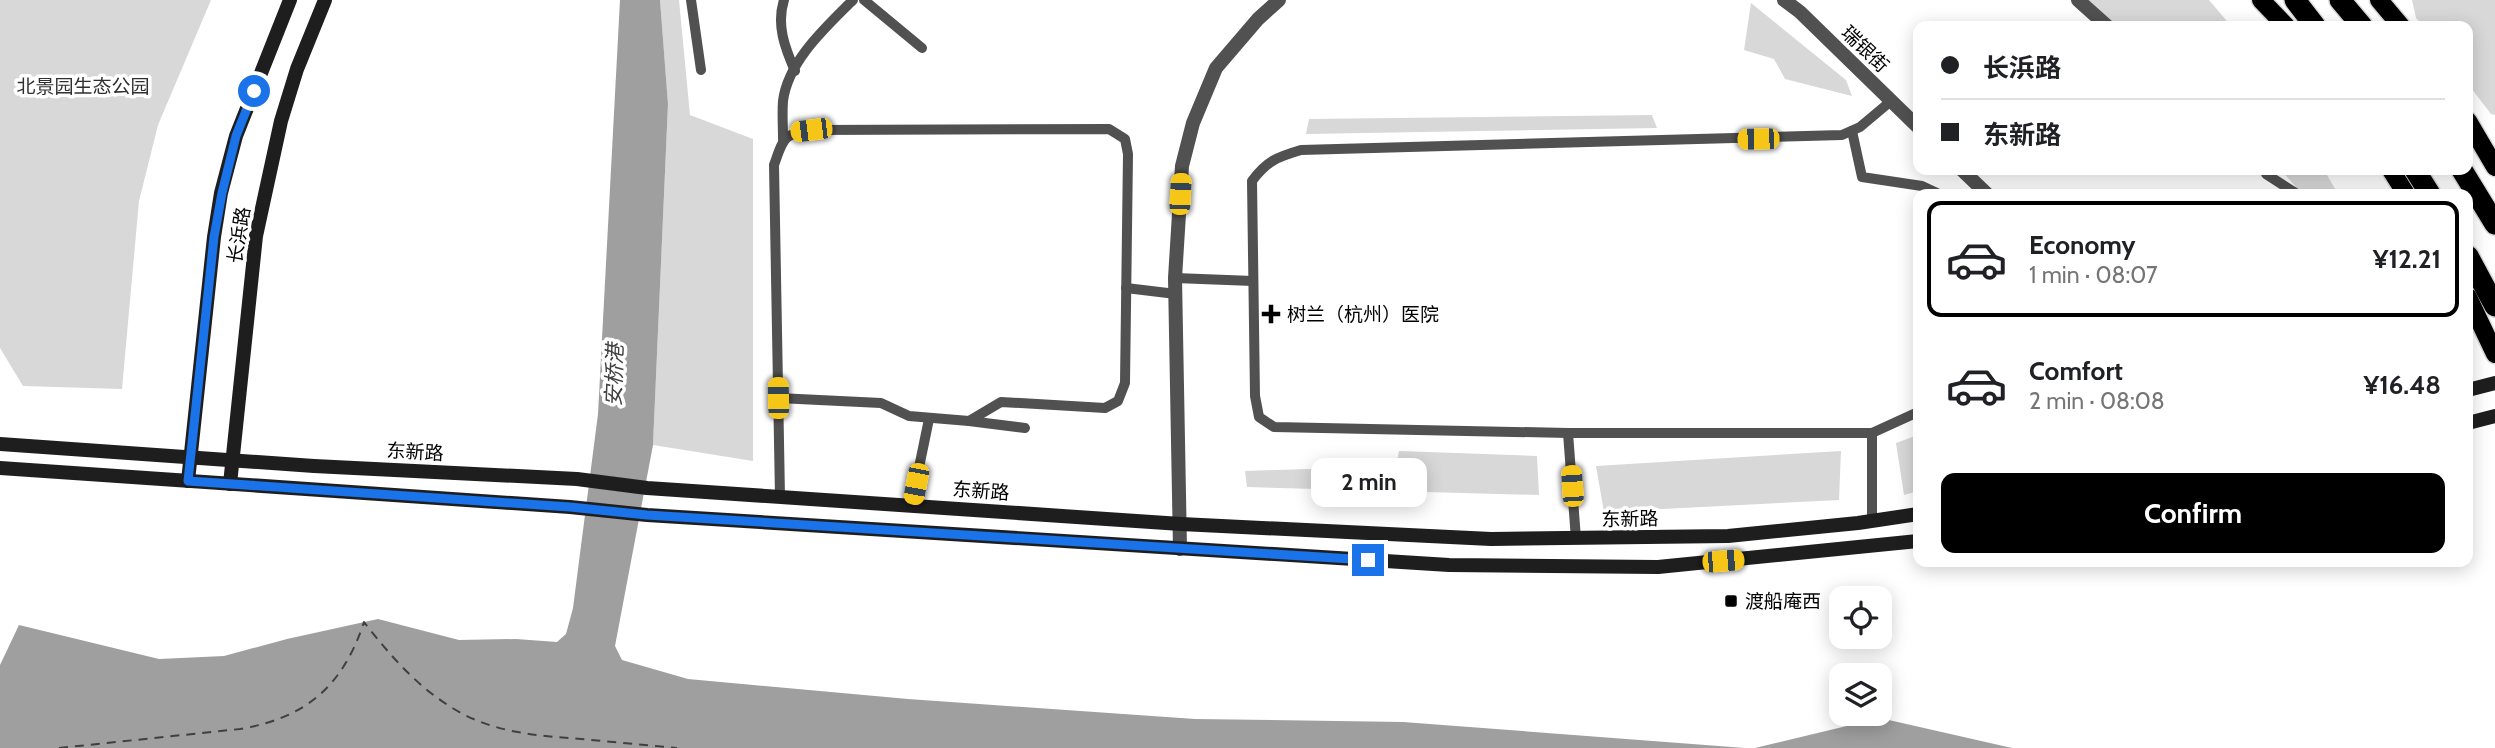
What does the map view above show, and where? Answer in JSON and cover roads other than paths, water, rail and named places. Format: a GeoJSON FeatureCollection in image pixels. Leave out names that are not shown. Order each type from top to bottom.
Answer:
{"type":"FeatureCollection","features":[{"type":"Feature","properties":{"kind":"highway"},"geometry":{"type":"LineString","coordinates":[[2295,0],[2311,21]]}},
{"type":"Feature","properties":{"kind":"highway"},"geometry":{"type":"LineString","coordinates":[[2340,0],[2358,21]]}},
{"type":"Feature","properties":{"kind":"highway"},"geometry":{"type":"LineString","coordinates":[[2465,175],[2495,224]]}},
{"type":"Feature","properties":{"kind":"highway"},"geometry":{"type":"LineString","coordinates":[[2473,265],[2495,306]]}},
{"type":"Feature","properties":{"kind":"main road","name":"长浜路"},"geometry":{"type":"LineString","coordinates":[[188,481],[214,237],[222,193],[236,136],[289,0]]}},
{"type":"Feature","properties":{"kind":"main road","name":"长浜路"},"geometry":{"type":"LineString","coordinates":[[230,484],[256,236],[281,121],[297,69],[325,0]]}},
{"type":"Feature","properties":{"kind":"main road"},"geometry":{"type":"LineString","coordinates":[[2261,0],[2281,21]]}},
{"type":"Feature","properties":{"kind":"main road"},"geometry":{"type":"LineString","coordinates":[[2379,0],[2397,21]]}},
{"type":"Feature","properties":{"kind":"main road"},"geometry":{"type":"LineString","coordinates":[[2473,129],[2493,160]]}},
{"type":"Feature","properties":{"kind":"main road"},"geometry":{"type":"LineString","coordinates":[[2473,308],[2495,354]]}},
{"type":"Feature","properties":{"kind":"main road"},"geometry":{"type":"LineString","coordinates":[[2473,389],[2495,383]]}},
{"type":"Feature","properties":{"kind":"main road"},"geometry":{"type":"LineString","coordinates":[[2473,422],[2495,416]]}},
{"type":"Feature","properties":{"kind":"main road","name":"东新路"},"geometry":{"type":"LineString","coordinates":[[0,444],[232,461],[577,479],[647,488],[1181,524],[1490,539],[1728,536],[1913,515]]}},
{"type":"Feature","properties":{"kind":"main road"},"geometry":{"type":"LineString","coordinates":[[0,468],[570,507],[647,515],[1449,565],[1658,567],[1913,542]]}},
{"type":"Feature","properties":{"kind":"street"},"geometry":{"type":"LineString","coordinates":[[1180,549],[1175,278],[1182,166],[1193,123],[1216,68],[1258,19],[1279,0]]}},
{"type":"Feature","properties":{"kind":"street","name":"瑞银街"},"geometry":{"type":"LineString","coordinates":[[1784,0],[1800,12],[1913,122]]}},
{"type":"Feature","properties":{"kind":"street"},"geometry":{"type":"LineString","coordinates":[[2078,0],[2101,21]]}},
{"type":"Feature","properties":{"kind":"street"},"geometry":{"type":"LineString","coordinates":[[1967,175],[1982,189]]}},
{"type":"Feature","properties":{"kind":"lane"},"geometry":{"type":"LineString","coordinates":[[691,0],[701,71]]}},
{"type":"Feature","properties":{"kind":"lane"},"geometry":{"type":"LineString","coordinates":[[784,0],[780,13],[784,44],[795,71]]}},
{"type":"Feature","properties":{"kind":"lane"},"geometry":{"type":"LineString","coordinates":[[780,497],[774,165],[783,139],[783,100],[808,45],[853,0]]}},
{"type":"Feature","properties":{"kind":"lane"},"geometry":{"type":"LineString","coordinates":[[864,0],[922,48]]}},
{"type":"Feature","properties":{"kind":"lane"},"geometry":{"type":"LineString","coordinates":[[1891,101],[1860,127],[1842,135],[1786,139],[1301,150],[1281,156],[1265,164],[1252,181],[1255,396],[1259,417],[1275,427],[1568,433],[1872,433],[1913,414]]}},
{"type":"Feature","properties":{"kind":"lane"},"geometry":{"type":"LineString","coordinates":[[783,139],[795,132],[811,130],[1109,129],[1125,139],[1128,154],[1125,383],[1118,401],[1105,408],[1001,402],[969,421]]}},
{"type":"Feature","properties":{"kind":"lane"},"geometry":{"type":"LineString","coordinates":[[1852,131],[1863,177],[1928,189]]}},
{"type":"Feature","properties":{"kind":"lane"},"geometry":{"type":"LineString","coordinates":[[2267,175],[2278,189]]}},
{"type":"Feature","properties":{"kind":"lane"},"geometry":{"type":"LineString","coordinates":[[2269,175],[2290,189]]}},
{"type":"Feature","properties":{"kind":"lane"},"geometry":{"type":"LineString","coordinates":[[1175,278],[1253,281]]}},
{"type":"Feature","properties":{"kind":"lane"},"geometry":{"type":"LineString","coordinates":[[1126,288],[1176,293]]}},
{"type":"Feature","properties":{"kind":"lane"},"geometry":{"type":"LineString","coordinates":[[778,398],[881,403],[909,416],[1025,428]]}},
{"type":"Feature","properties":{"kind":"lane"},"geometry":{"type":"LineString","coordinates":[[911,506],[929,419]]}},
{"type":"Feature","properties":{"kind":"lane"},"geometry":{"type":"LineString","coordinates":[[1568,433],[1577,539]]}},
{"type":"Feature","properties":{"kind":"lane"},"geometry":{"type":"LineString","coordinates":[[1872,433],[1872,521]]}},
{"type":"Feature","properties":{"kind":"water","name":"安桥港"},"geometry":{"type":"Polygon","coordinates":[[[620,0],[660,0],[668,104],[653,445],[615,646],[622,660],[688,679],[908,699],[1195,719],[1403,722],[1745,748],[0,748],[0,665],[19,625],[159,659],[224,656],[378,619],[459,640],[516,639],[557,642],[566,634],[573,608],[598,414],[620,0]]]}},
{"type":"Feature","properties":{"kind":"water"},"geometry":{"type":"Polygon","coordinates":[[[1892,721],[2012,748],[1755,748],[1847,726],[1892,726],[1892,721]]]}},
{"type":"Feature","properties":{"kind":"place","name":"树兰（杭州）医院"},"geometry":{"type":"Point","coordinates":[1271,314]}},
{"type":"Feature","properties":{"kind":"place","name":"渡船庵西"},"geometry":{"type":"Point","coordinates":[1731,601]}},
{"type":"Feature","properties":{"kind":"park label","name":"北景园生态公园"},"geometry":{"type":"Point","coordinates":[83,86]}}]}
